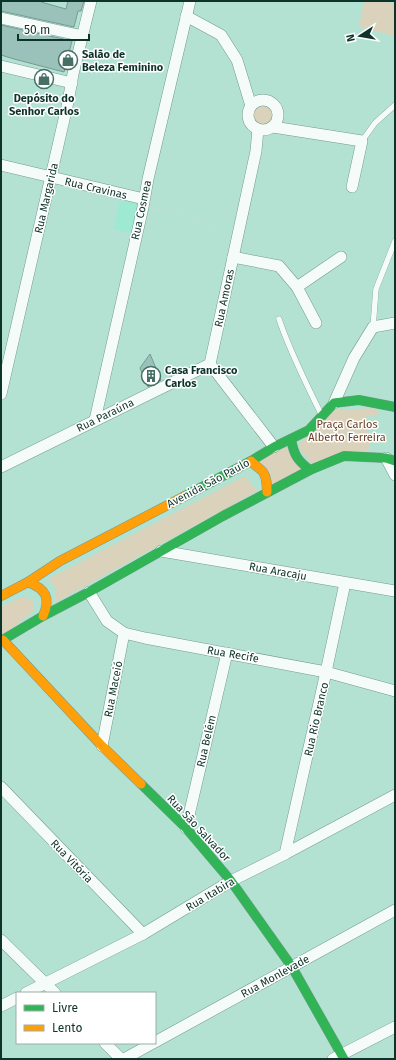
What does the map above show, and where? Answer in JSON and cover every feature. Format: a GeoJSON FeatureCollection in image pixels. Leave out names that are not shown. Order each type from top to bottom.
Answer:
{"type":"FeatureCollection","features":[{"type":"Feature","properties":{"kind":"street","name":"Rua Margarida"},"geometry":{"type":"LineString","coordinates":[[1,394],[91,1]]}},
{"type":"Feature","properties":{"kind":"street","name":"Rua Cosmea"},"geometry":{"type":"LineString","coordinates":[[96,420],[148,179],[190,1]]}},
{"type":"Feature","properties":{"kind":"street"},"geometry":{"type":"LineString","coordinates":[[186,16],[221,35],[237,60],[251,106]]}},
{"type":"Feature","properties":{"kind":"street"},"geometry":{"type":"LineString","coordinates":[[1,18],[83,36]]}},
{"type":"Feature","properties":{"kind":"street"},"geometry":{"type":"LineString","coordinates":[[1,66],[72,83]]}},
{"type":"Feature","properties":{"kind":"street"},"geometry":{"type":"LineString","coordinates":[[273,127],[278,118],[278,113],[274,104],[265,100],[260,100],[251,106],[248,119],[250,123],[258,129],[263,130],[273,127],[362,141],[352,188]]}},
{"type":"Feature","properties":{"kind":"street","name":"Rua Amoras"},"geometry":{"type":"LineString","coordinates":[[210,364],[256,151],[258,129]]}},
{"type":"Feature","properties":{"kind":"street","name":"Rua Cravinas"},"geometry":{"type":"LineString","coordinates":[[1,165],[144,203]]}},
{"type":"Feature","properties":{"kind":"street"},"geometry":{"type":"LineString","coordinates":[[233,257],[278,266],[297,287],[316,323]]}},
{"type":"Feature","properties":{"kind":"street"},"geometry":{"type":"LineString","coordinates":[[297,287],[341,257]]}},
{"type":"Feature","properties":{"kind":"street"},"geometry":{"type":"LineString","coordinates":[[373,327],[395,323]]}},
{"type":"Feature","properties":{"kind":"street","name":"Avenida São Paulo"},"geometry":{"type":"LineString","coordinates":[[1,596],[28,582],[60,561],[252,461],[274,447],[308,430],[334,403],[354,358],[373,327]]}},
{"type":"Feature","properties":{"kind":"street"},"geometry":{"type":"LineString","coordinates":[[210,364],[274,447]]}},
{"type":"Feature","properties":{"kind":"street","name":"Rua Paraúna"},"geometry":{"type":"LineString","coordinates":[[1,467],[210,364]]}},
{"type":"Feature","properties":{"kind":"street"},"geometry":{"type":"LineString","coordinates":[[334,403],[359,400],[395,407]]}},
{"type":"Feature","properties":{"kind":"street"},"geometry":{"type":"LineString","coordinates":[[291,439],[293,454],[310,470]]}},
{"type":"Feature","properties":{"kind":"street"},"geometry":{"type":"LineString","coordinates":[[2,640],[267,492],[310,470],[344,456],[390,460],[395,475]]}},
{"type":"Feature","properties":{"kind":"street"},"geometry":{"type":"LineString","coordinates":[[252,461],[255,466],[263,472],[267,482],[267,492]]}},
{"type":"Feature","properties":{"kind":"street","name":"Rua Aracaju"},"geometry":{"type":"LineString","coordinates":[[161,551],[395,591]]}},
{"type":"Feature","properties":{"kind":"street"},"geometry":{"type":"LineString","coordinates":[[28,582],[37,584],[44,591],[47,599],[47,608],[43,616]]}},
{"type":"Feature","properties":{"kind":"street","name":"Rua Rio Branco"},"geometry":{"type":"LineString","coordinates":[[285,854],[345,583]]}},
{"type":"Feature","properties":{"kind":"street","name":"Rua Recife"},"geometry":{"type":"LineString","coordinates":[[89,592],[107,621],[124,633],[326,672],[395,691]]}},
{"type":"Feature","properties":{"kind":"street","name":"Rua Maceió"},"geometry":{"type":"LineString","coordinates":[[102,746],[124,633]]}},
{"type":"Feature","properties":{"kind":"street","name":"Rua São Salvador"},"geometry":{"type":"LineString","coordinates":[[2,640],[102,746],[186,828],[231,880],[292,967],[340,1058]]}},
{"type":"Feature","properties":{"kind":"street","name":"Rua Belém"},"geometry":{"type":"LineString","coordinates":[[186,828],[227,653]]}},
{"type":"Feature","properties":{"kind":"street","name":"Rua Vitória"},"geometry":{"type":"LineString","coordinates":[[1,787],[143,934]]}},
{"type":"Feature","properties":{"kind":"street","name":"Rua Itabira"},"geometry":{"type":"LineString","coordinates":[[28,992],[143,934],[231,880],[285,854],[395,795]]}},
{"type":"Feature","properties":{"kind":"street","name":"Rua Monlevade"},"geometry":{"type":"LineString","coordinates":[[156,1041],[395,910]]}},
{"type":"Feature","properties":{"kind":"street"},"geometry":{"type":"LineString","coordinates":[[1,940],[54,992]]}},
{"type":"Feature","properties":{"kind":"street"},"geometry":{"type":"LineString","coordinates":[[1,1006],[16,998]]}},
{"type":"Feature","properties":{"kind":"street"},"geometry":{"type":"LineString","coordinates":[[340,1058],[395,1026]]}},
{"type":"Feature","properties":{"kind":"street"},"geometry":{"type":"LineString","coordinates":[[106,1044],[122,1059]]}},
{"type":"Feature","properties":{"kind":"street","name":"Rua Monlevade"},"geometry":{"type":"LineString","coordinates":[[122,1059],[150,1044]]}},
{"type":"Feature","properties":{"kind":"lane"},"geometry":{"type":"LineString","coordinates":[[362,141],[375,123],[395,105]]}},
{"type":"Feature","properties":{"kind":"lane"},"geometry":{"type":"LineString","coordinates":[[373,327],[376,289],[395,241]]}},
{"type":"Feature","properties":{"kind":"lane"},"geometry":{"type":"LineString","coordinates":[[279,319],[284,335],[322,416]]}},
{"type":"Feature","properties":{"kind":"path"},"geometry":{"type":"LineString","coordinates":[[144,203],[184,214],[237,238]]}},
{"type":"Feature","properties":{"kind":"shaded area"},"geometry":{"type":"Polygon","coordinates":[[[119,200],[141,204],[134,234],[114,229],[119,200]]]}},
{"type":"Feature","properties":{"kind":"green space"},"geometry":{"type":"Polygon","coordinates":[[[364,1],[382,1],[395,4],[395,36],[359,27],[364,1]]]}},
{"type":"Feature","properties":{"kind":"green space"},"geometry":{"type":"Polygon","coordinates":[[[259,106],[267,106],[273,112],[273,120],[267,126],[259,126],[253,120],[253,112],[259,106]]]}},
{"type":"Feature","properties":{"kind":"green space","name":"Praça Carlos Alberto Ferreira"},"geometry":{"type":"Polygon","coordinates":[[[368,408],[377,410],[378,415],[373,417],[366,415],[369,434],[369,450],[313,465],[298,447],[301,442],[335,410],[368,408]]]}},
{"type":"Feature","properties":{"kind":"green space"},"geometry":{"type":"Polygon","coordinates":[[[286,447],[302,470],[272,487],[258,461],[286,447]]]}},
{"type":"Feature","properties":{"kind":"green space"},"geometry":{"type":"Polygon","coordinates":[[[245,476],[257,491],[56,602],[55,587],[48,579],[245,476]]]}},
{"type":"Feature","properties":{"kind":"green space"},"geometry":{"type":"Polygon","coordinates":[[[21,597],[33,600],[34,610],[1,636],[1,607],[21,597]]]}},
{"type":"Feature","properties":{"kind":"building"},"geometry":{"type":"Polygon","coordinates":[[[1,1],[42,1],[41,2],[66,9],[68,1],[84,1],[81,11],[78,11],[74,27],[1,11],[1,1]]]}},
{"type":"Feature","properties":{"kind":"building"},"geometry":{"type":"Polygon","coordinates":[[[1,25],[72,41],[64,72],[1,55],[1,25]]]}},
{"type":"Feature","properties":{"kind":"building","name":"Casa Francisco Carlos"},"geometry":{"type":"Polygon","coordinates":[[[150,354],[161,380],[148,387],[140,368],[150,354]]]}},
{"type":"Feature","properties":{"kind":"traffic: fast"},"geometry":{"type":"LineString","coordinates":[[185,496],[274,447],[309,430],[334,403],[359,400],[395,407]]}},
{"type":"Feature","properties":{"kind":"traffic: fast"},"geometry":{"type":"LineString","coordinates":[[291,439],[293,449],[297,457],[310,470]]}},
{"type":"Feature","properties":{"kind":"traffic: fast"},"geometry":{"type":"LineString","coordinates":[[1,641],[223,516],[310,470],[344,456],[386,458],[395,461]]}},
{"type":"Feature","properties":{"kind":"traffic: fast"},"geometry":{"type":"LineString","coordinates":[[141,784],[186,828],[231,881],[292,967],[344,1059]]}},
{"type":"Feature","properties":{"kind":"traffic: slow"},"geometry":{"type":"LineString","coordinates":[[251,461],[264,474],[267,492]]}},
{"type":"Feature","properties":{"kind":"traffic: slow"},"geometry":{"type":"LineString","coordinates":[[1,596],[28,582],[60,561],[185,496]]}},
{"type":"Feature","properties":{"kind":"traffic: slow"},"geometry":{"type":"LineString","coordinates":[[28,582],[43,591],[47,599],[43,616]]}},
{"type":"Feature","properties":{"kind":"traffic: slow"},"geometry":{"type":"LineString","coordinates":[[3,640],[102,746],[141,784]]}},
{"type":"Feature","properties":{"kind":"place","name":"Salão de Beleza Feminino"},"geometry":{"type":"Point","coordinates":[68,60]}},
{"type":"Feature","properties":{"kind":"place","name":"Depósito do Senhor Carlos"},"geometry":{"type":"Point","coordinates":[44,79]}},
{"type":"Feature","properties":{"kind":"place","name":"Casa Francisco Carlos"},"geometry":{"type":"Point","coordinates":[151,376]}}]}
